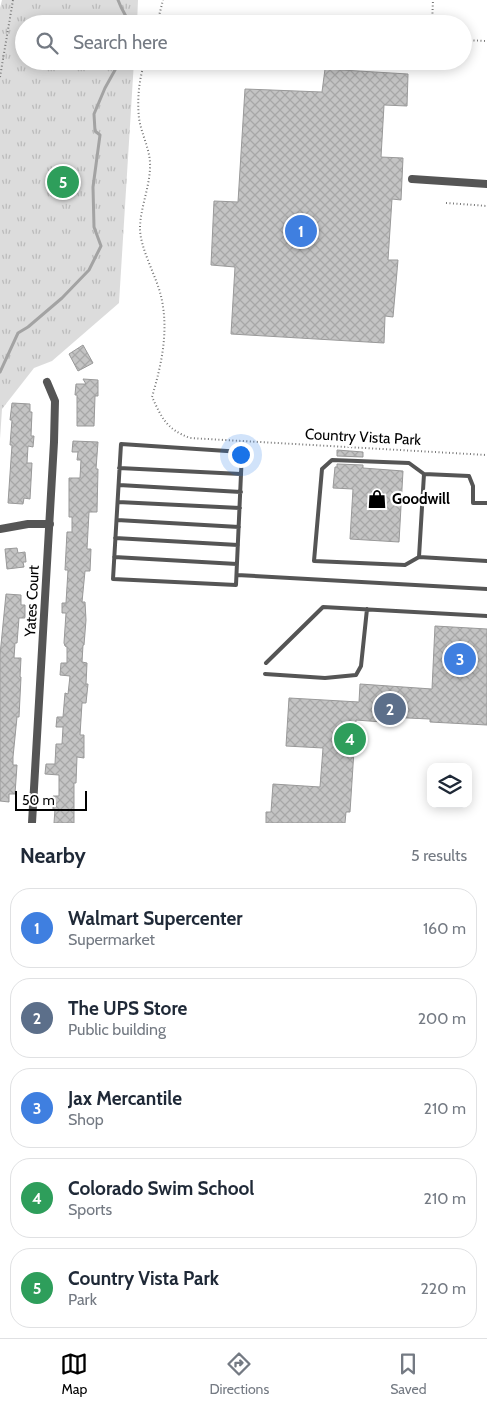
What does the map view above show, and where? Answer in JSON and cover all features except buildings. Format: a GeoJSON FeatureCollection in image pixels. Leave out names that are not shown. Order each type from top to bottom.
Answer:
{"type":"FeatureCollection","features":[{"type":"Feature","properties":{"kind":"street"},"geometry":{"type":"LineString","coordinates":[[412,180],[487,184]]}},
{"type":"Feature","properties":{"kind":"street","name":"Yates Court"},"geometry":{"type":"LineString","coordinates":[[32,823],[54,442],[55,401],[47,382]]}},
{"type":"Feature","properties":{"kind":"street"},"geometry":{"type":"LineString","coordinates":[[0,529],[28,524],[50,524]]}},
{"type":"Feature","properties":{"kind":"lane"},"geometry":{"type":"LineString","coordinates":[[121,444],[242,452],[236,585],[113,579],[120,468],[121,444]]}},
{"type":"Feature","properties":{"kind":"lane"},"geometry":{"type":"LineString","coordinates":[[487,503],[473,503],[473,486],[469,476],[424,474],[409,463],[332,460],[322,469],[314,561],[405,565],[419,557],[487,561]]}},
{"type":"Feature","properties":{"kind":"lane"},"geometry":{"type":"LineString","coordinates":[[120,468],[241,474]]}},
{"type":"Feature","properties":{"kind":"lane"},"geometry":{"type":"LineString","coordinates":[[419,557],[424,474]]}},
{"type":"Feature","properties":{"kind":"lane"},"geometry":{"type":"LineString","coordinates":[[118,485],[241,492]]}},
{"type":"Feature","properties":{"kind":"lane"},"geometry":{"type":"LineString","coordinates":[[118,502],[240,508]]}},
{"type":"Feature","properties":{"kind":"lane"},"geometry":{"type":"LineString","coordinates":[[116,520],[239,527]]}},
{"type":"Feature","properties":{"kind":"lane"},"geometry":{"type":"LineString","coordinates":[[115,538],[238,545]]}},
{"type":"Feature","properties":{"kind":"lane"},"geometry":{"type":"LineString","coordinates":[[114,557],[237,564]]}},
{"type":"Feature","properties":{"kind":"lane"},"geometry":{"type":"LineString","coordinates":[[237,575],[487,589]]}},
{"type":"Feature","properties":{"kind":"lane"},"geometry":{"type":"LineString","coordinates":[[266,663],[323,607],[487,616]]}},
{"type":"Feature","properties":{"kind":"lane"},"geometry":{"type":"LineString","coordinates":[[265,674],[326,678],[356,675],[361,666],[367,609]]}},
{"type":"Feature","properties":{"kind":"path"},"geometry":{"type":"LineString","coordinates":[[0,77],[14,0]]}},
{"type":"Feature","properties":{"kind":"path"},"geometry":{"type":"LineString","coordinates":[[159,15],[163,0]]}},
{"type":"Feature","properties":{"kind":"path"},"geometry":{"type":"LineString","coordinates":[[433,15],[434,0]]}},
{"type":"Feature","properties":{"kind":"path"},"geometry":{"type":"LineString","coordinates":[[472,40],[487,41]]}},
{"type":"Feature","properties":{"kind":"path","name":"Country Vista Park"},"geometry":{"type":"LineString","coordinates":[[143,70],[139,118],[150,162],[140,227],[142,241],[161,295],[165,319],[165,338],[161,363],[152,397],[161,418],[172,429],[190,438],[487,455]]}},
{"type":"Feature","properties":{"kind":"path"},"geometry":{"type":"LineString","coordinates":[[446,203],[487,206]]}},
{"type":"Feature","properties":{"kind":"green space"},"geometry":{"type":"Polygon","coordinates":[[[2,0],[138,0],[137,15],[15,15],[15,70],[133,70],[119,303],[52,361],[34,368],[2,409],[0,439],[0,8],[2,0]]]}},
{"type":"Feature","properties":{"kind":"waterway"},"geometry":{"type":"LineString","coordinates":[[118,0],[125,15]]}},
{"type":"Feature","properties":{"kind":"waterway"},"geometry":{"type":"LineString","coordinates":[[0,372],[18,333],[28,327],[62,298],[89,270],[101,246],[94,227],[93,187],[100,135],[95,131],[94,114],[115,70]]}},
{"type":"Feature","properties":{"kind":"place","name":"Country Vista Park"},"geometry":{"type":"Point","coordinates":[63,182]}},
{"type":"Feature","properties":{"kind":"place","name":"Walmart Supercenter"},"geometry":{"type":"Point","coordinates":[301,231]}},
{"type":"Feature","properties":{"kind":"place","name":"Goodwill"},"geometry":{"type":"Point","coordinates":[377,499]}},
{"type":"Feature","properties":{"kind":"place","name":"Jax Mercantile"},"geometry":{"type":"Point","coordinates":[460,659]}},
{"type":"Feature","properties":{"kind":"place","name":"The UPS Store"},"geometry":{"type":"Point","coordinates":[390,709]}},
{"type":"Feature","properties":{"kind":"place","name":"Colorado Swim School"},"geometry":{"type":"Point","coordinates":[350,739]}}]}
